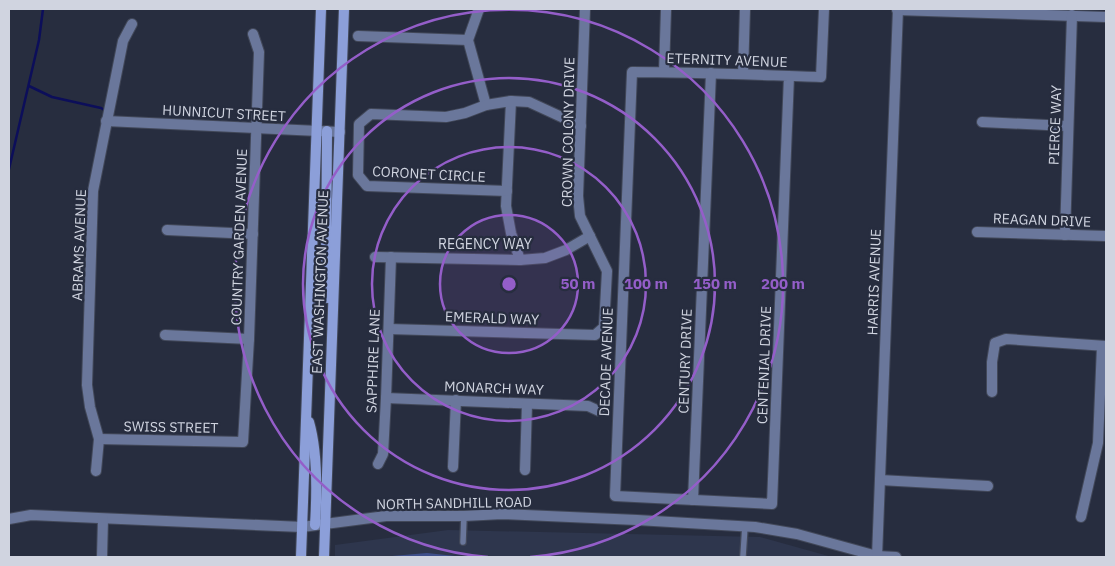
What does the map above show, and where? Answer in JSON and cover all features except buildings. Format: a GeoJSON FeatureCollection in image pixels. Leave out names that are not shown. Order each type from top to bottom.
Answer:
{"type":"FeatureCollection","features":[{"type":"Feature","properties":{"kind":"main road","name":"EAST WASHINGTON AVENUE"},"geometry":{"type":"LineString","coordinates":[[301,557],[306,411],[322,131],[321,9]]}},
{"type":"Feature","properties":{"kind":"main road"},"geometry":{"type":"LineString","coordinates":[[337,9],[343,35]]}},
{"type":"Feature","properties":{"kind":"main road","name":"EAST WASHINGTON AVENUE"},"geometry":{"type":"LineString","coordinates":[[324,557],[320,524],[332,332],[344,9]]}},
{"type":"Feature","properties":{"kind":"main road"},"geometry":{"type":"LineString","coordinates":[[322,131],[326,279],[332,332]]}},
{"type":"Feature","properties":{"kind":"main road"},"geometry":{"type":"LineString","coordinates":[[306,411],[313,436],[316,503],[320,524]]}},
{"type":"Feature","properties":{"kind":"street"},"geometry":{"type":"LineString","coordinates":[[479,9],[468,40],[486,105]]}},
{"type":"Feature","properties":{"kind":"street","name":"CROWN COLONY DRIVE"},"geometry":{"type":"LineString","coordinates":[[585,9],[578,196],[580,216],[607,271],[604,326],[595,335]]}},
{"type":"Feature","properties":{"kind":"street"},"geometry":{"type":"LineString","coordinates":[[664,72],[666,9]]}},
{"type":"Feature","properties":{"kind":"street"},"geometry":{"type":"LineString","coordinates":[[743,74],[745,9]]}},
{"type":"Feature","properties":{"kind":"street","name":"ETERNITY AVENUE"},"geometry":{"type":"LineString","coordinates":[[632,72],[822,77],[824,9]]}},
{"type":"Feature","properties":{"kind":"street"},"geometry":{"type":"LineString","coordinates":[[898,9],[1106,16]]}},
{"type":"Feature","properties":{"kind":"street","name":"HARRIS AVENUE"},"geometry":{"type":"LineString","coordinates":[[877,557],[898,9]]}},
{"type":"Feature","properties":{"kind":"street","name":"PIERCE WAY"},"geometry":{"type":"LineString","coordinates":[[1065,235],[1072,15]]}},
{"type":"Feature","properties":{"kind":"street","name":"ABRAMS AVENUE"},"geometry":{"type":"LineString","coordinates":[[96,471],[98,439],[90,406],[88,385],[94,191],[106,121],[123,41],[132,24]]}},
{"type":"Feature","properties":{"kind":"street","name":"COUNTRY GARDEN AVENUE"},"geometry":{"type":"LineString","coordinates":[[243,442],[249,339],[259,52],[253,34]]}},
{"type":"Feature","properties":{"kind":"street"},"geometry":{"type":"LineString","coordinates":[[358,36],[468,40]]}},
{"type":"Feature","properties":{"kind":"street","name":"DECADE AVENUE"},"geometry":{"type":"LineString","coordinates":[[632,72],[615,496],[772,504]]}},
{"type":"Feature","properties":{"kind":"street","name":"CENTURY DRIVE"},"geometry":{"type":"LineString","coordinates":[[693,500],[711,73]]}},
{"type":"Feature","properties":{"kind":"street","name":"CENTENIAL DRIVE"},"geometry":{"type":"LineString","coordinates":[[772,504],[789,76]]}},
{"type":"Feature","properties":{"kind":"street"},"geometry":{"type":"LineString","coordinates":[[511,101],[506,206],[511,233],[520,260]]}},
{"type":"Feature","properties":{"kind":"street","name":"CORONET CIRCLE"},"geometry":{"type":"LineString","coordinates":[[507,191],[367,186],[358,175],[359,124],[371,114],[446,117],[465,113],[486,105],[511,101],[529,102],[581,126]]}},
{"type":"Feature","properties":{"kind":"street","name":"HUNNICUT STREET"},"geometry":{"type":"LineString","coordinates":[[106,121],[340,132]]}},
{"type":"Feature","properties":{"kind":"street"},"geometry":{"type":"LineString","coordinates":[[982,122],[1068,126]]}},
{"type":"Feature","properties":{"kind":"street"},"geometry":{"type":"LineString","coordinates":[[168,230],[253,234]]}},
{"type":"Feature","properties":{"kind":"street","name":"REAGAN DRIVE"},"geometry":{"type":"LineString","coordinates":[[977,232],[1106,236]]}},
{"type":"Feature","properties":{"kind":"street","name":"REGENCY WAY"},"geometry":{"type":"LineString","coordinates":[[375,256],[520,260],[545,258],[566,250],[590,236]]}},
{"type":"Feature","properties":{"kind":"street","name":"SAPPHIRE LANE"},"geometry":{"type":"LineString","coordinates":[[378,464],[382,454],[386,398],[391,257]]}},
{"type":"Feature","properties":{"kind":"street","name":"EMERALD WAY"},"geometry":{"type":"LineString","coordinates":[[389,329],[595,335]]}},
{"type":"Feature","properties":{"kind":"street"},"geometry":{"type":"LineString","coordinates":[[165,335],[249,339]]}},
{"type":"Feature","properties":{"kind":"street"},"geometry":{"type":"LineString","coordinates":[[992,392],[992,362],[995,342],[1006,339],[1104,346],[1098,443],[1081,518]]}},
{"type":"Feature","properties":{"kind":"street","name":"MONARCH WAY"},"geometry":{"type":"LineString","coordinates":[[386,398],[588,406],[599,411]]}},
{"type":"Feature","properties":{"kind":"street"},"geometry":{"type":"LineString","coordinates":[[454,467],[456,400]]}},
{"type":"Feature","properties":{"kind":"street"},"geometry":{"type":"LineString","coordinates":[[525,470],[527,404]]}},
{"type":"Feature","properties":{"kind":"street","name":"SWISS STREET"},"geometry":{"type":"LineString","coordinates":[[98,439],[243,442]]}},
{"type":"Feature","properties":{"kind":"street"},"geometry":{"type":"LineString","coordinates":[[880,480],[988,486]]}},
{"type":"Feature","properties":{"kind":"street","name":"NORTH SANDHILL ROAD"},"geometry":{"type":"LineString","coordinates":[[9,519],[30,515],[302,527],[386,516],[502,514],[745,526],[797,534],[877,557],[896,557]]}},
{"type":"Feature","properties":{"kind":"street"},"geometry":{"type":"LineString","coordinates":[[102,557],[103,519]]}},
{"type":"Feature","properties":{"kind":"lane"},"geometry":{"type":"LineString","coordinates":[[463,542],[464,516]]}},
{"type":"Feature","properties":{"kind":"lane"},"geometry":{"type":"LineString","coordinates":[[743,556],[745,526]]}},
{"type":"Feature","properties":{"kind":"shaded area"},"geometry":{"type":"Polygon","coordinates":[[[448,530],[760,537],[832,557],[335,557],[335,545],[448,530]]]}},
{"type":"Feature","properties":{"kind":"shaded area"},"geometry":{"type":"Polygon","coordinates":[[[427,553],[464,557],[389,557],[392,556],[427,553]]]}},
{"type":"Feature","properties":{"kind":"waterway"},"geometry":{"type":"LineString","coordinates":[[9,169],[39,40],[43,9]]}},
{"type":"Feature","properties":{"kind":"waterway"},"geometry":{"type":"LineString","coordinates":[[29,86],[52,97],[101,108],[106,111]]}}]}
